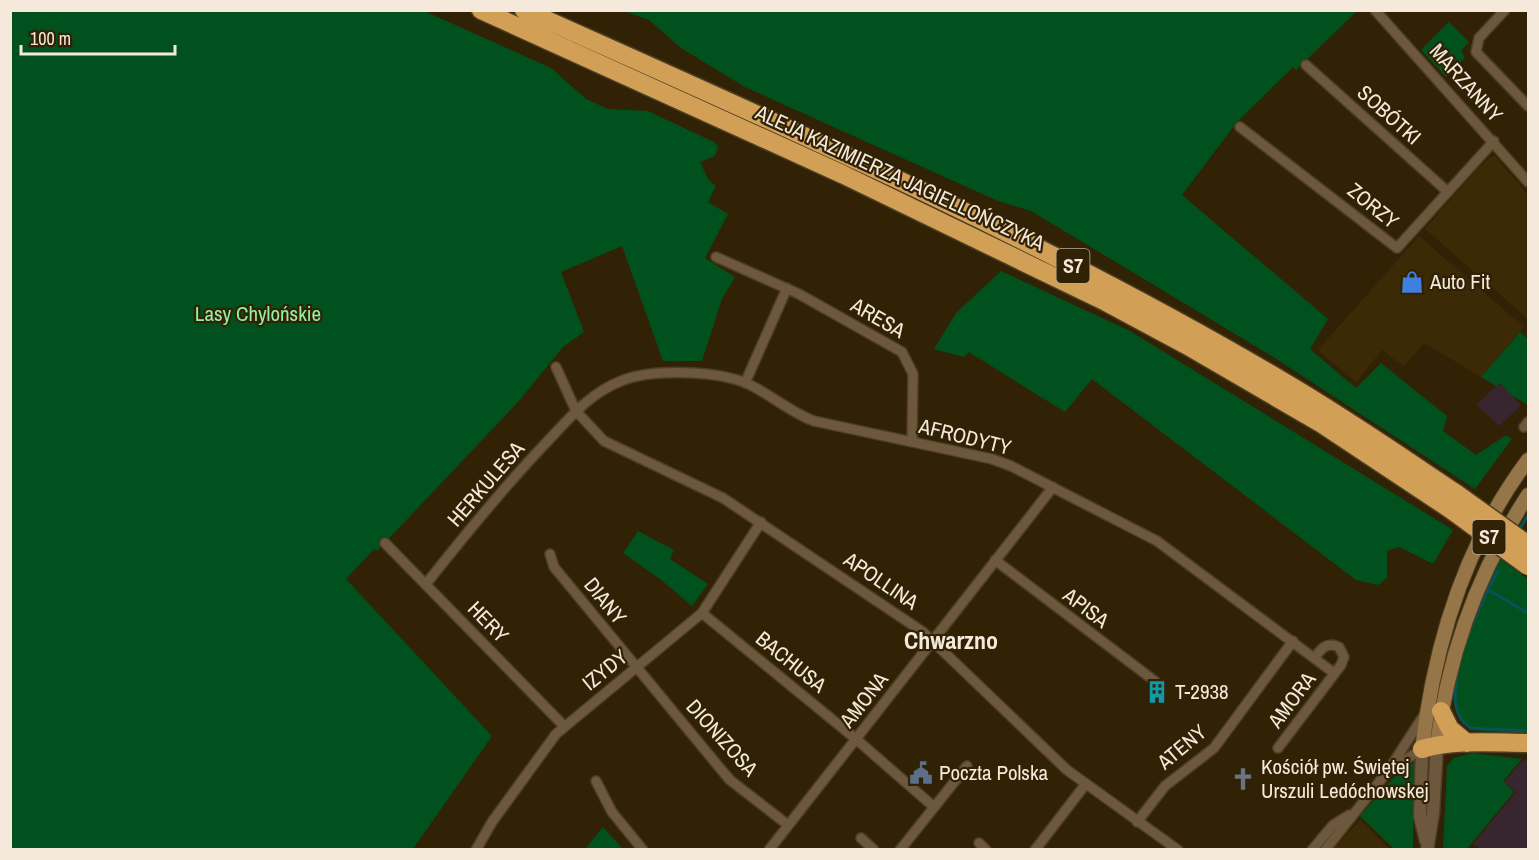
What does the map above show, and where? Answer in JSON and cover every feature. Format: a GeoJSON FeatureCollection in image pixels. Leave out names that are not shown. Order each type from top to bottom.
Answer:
{"type":"FeatureCollection","features":[{"type":"Feature","properties":{"kind":"highway","name":"ALEJA KAZIMIERZA JAGIELLOŃCZYKA"},"geometry":{"type":"LineString","coordinates":[[481,10],[668,76],[925,194],[1113,287],[1286,383],[1454,502],[1528,566]]}},
{"type":"Feature","properties":{"kind":"highway","name":"ALEJA KAZIMIERZA JAGIELLOŃCZYKA"},"geometry":{"type":"LineString","coordinates":[[524,10],[667,95],[916,209],[1188,346],[1528,545]]}},
{"type":"Feature","properties":{"kind":"highway"},"geometry":{"type":"LineString","coordinates":[[1434,711],[1467,743]]}},
{"type":"Feature","properties":{"kind":"highway"},"geometry":{"type":"LineString","coordinates":[[1429,747],[1467,743],[1528,743]]}},
{"type":"Feature","properties":{"kind":"main road"},"geometry":{"type":"LineString","coordinates":[[1429,747],[1434,711],[1435,663],[1457,588],[1484,531],[1528,460]]}},
{"type":"Feature","properties":{"kind":"main road"},"geometry":{"type":"LineString","coordinates":[[1434,711],[1475,593],[1505,533],[1528,495]]}},
{"type":"Feature","properties":{"kind":"street","name":"MARZANNY"},"geometry":{"type":"LineString","coordinates":[[1375,10],[1494,141],[1528,182]]}},
{"type":"Feature","properties":{"kind":"street"},"geometry":{"type":"LineString","coordinates":[[1505,10],[1479,38],[1476,52],[1528,106]]}},
{"type":"Feature","properties":{"kind":"street","name":"SOBÓTKI"},"geometry":{"type":"LineString","coordinates":[[1306,65],[1448,192]]}},
{"type":"Feature","properties":{"kind":"street","name":"ZORZY"},"geometry":{"type":"LineString","coordinates":[[1240,127],[1396,248],[1494,141]]}},
{"type":"Feature","properties":{"kind":"street","name":"ARESA"},"geometry":{"type":"LineString","coordinates":[[716,257],[787,288],[902,352],[913,374],[912,442]]}},
{"type":"Feature","properties":{"kind":"street"},"geometry":{"type":"LineString","coordinates":[[745,383],[787,288]]}},
{"type":"Feature","properties":{"kind":"street","name":"APOLLINA"},"geometry":{"type":"LineString","coordinates":[[556,367],[576,411],[595,433],[612,445],[686,479],[761,522],[933,640],[1085,785],[1178,849]]}},
{"type":"Feature","properties":{"kind":"street","name":"AFRODYTY"},"geometry":{"type":"LineString","coordinates":[[576,411],[599,392],[640,375],[667,373],[726,377],[745,383],[788,410],[814,422],[999,461],[1156,541],[1334,673]]}},
{"type":"Feature","properties":{"kind":"street","name":"HERKULESA"},"geometry":{"type":"LineString","coordinates":[[426,584],[498,494],[576,411]]}},
{"type":"Feature","properties":{"kind":"street","name":"AMONA"},"geometry":{"type":"LineString","coordinates":[[769,849],[1053,487]]}},
{"type":"Feature","properties":{"kind":"street","name":"IZYDY"},"geometry":{"type":"LineString","coordinates":[[476,849],[504,805],[564,726],[702,613],[761,522]]}},
{"type":"Feature","properties":{"kind":"street","name":"HERY"},"geometry":{"type":"LineString","coordinates":[[385,543],[564,726]]}},
{"type":"Feature","properties":{"kind":"street","name":"DIANY"},"geometry":{"type":"LineString","coordinates":[[550,554],[554,567],[636,668]]}},
{"type":"Feature","properties":{"kind":"street","name":"APISA"},"geometry":{"type":"LineString","coordinates":[[995,560],[1156,682]]}},
{"type":"Feature","properties":{"kind":"street","name":"BACHUSA"},"geometry":{"type":"LineString","coordinates":[[702,613],[856,739],[934,807]]}},
{"type":"Feature","properties":{"kind":"street","name":"ATENY"},"geometry":{"type":"LineString","coordinates":[[1137,822],[1165,786],[1214,748],[1293,641]]}},
{"type":"Feature","properties":{"kind":"street"},"geometry":{"type":"LineString","coordinates":[[1315,657],[1324,646],[1331,644],[1339,647],[1344,659],[1334,673]]}},
{"type":"Feature","properties":{"kind":"street","name":"DIONIZOSA"},"geometry":{"type":"LineString","coordinates":[[636,668],[730,780],[788,825]]}},
{"type":"Feature","properties":{"kind":"street","name":"AMORA"},"geometry":{"type":"LineString","coordinates":[[1278,748],[1334,673]]}},
{"type":"Feature","properties":{"kind":"street"},"geometry":{"type":"LineString","coordinates":[[1324,849],[1434,711]]}},
{"type":"Feature","properties":{"kind":"street"},"geometry":{"type":"LineString","coordinates":[[1388,771],[1429,747]]}},
{"type":"Feature","properties":{"kind":"street"},"geometry":{"type":"LineString","coordinates":[[1427,847],[1420,816],[1429,747]]}},
{"type":"Feature","properties":{"kind":"street"},"geometry":{"type":"LineString","coordinates":[[900,849],[967,766]]}},
{"type":"Feature","properties":{"kind":"street"},"geometry":{"type":"LineString","coordinates":[[596,781],[612,812],[643,849]]}},
{"type":"Feature","properties":{"kind":"street"},"geometry":{"type":"LineString","coordinates":[[1035,849],[1085,785]]}},
{"type":"Feature","properties":{"kind":"street"},"geometry":{"type":"LineString","coordinates":[[1312,849],[1332,825],[1351,814]]}},
{"type":"Feature","properties":{"kind":"street"},"geometry":{"type":"LineString","coordinates":[[861,838],[874,849]]}},
{"type":"Feature","properties":{"kind":"shaded area"},"geometry":{"type":"Polygon","coordinates":[[[1495,156],[1528,195],[1528,319],[1425,229],[1478,168],[1495,156]]]}},
{"type":"Feature","properties":{"kind":"shaded area"},"geometry":{"type":"Polygon","coordinates":[[[1419,236],[1524,327],[1481,377],[1424,343],[1404,367],[1382,350],[1356,382],[1318,350],[1419,236]]]}},
{"type":"Feature","properties":{"kind":"shaded area"},"geometry":{"type":"Polygon","coordinates":[[[1499,383],[1521,405],[1499,426],[1477,405],[1499,383]]]}},
{"type":"Feature","properties":{"kind":"shaded area"},"geometry":{"type":"Polygon","coordinates":[[[1523,760],[1528,761],[1528,849],[1480,849],[1473,844],[1516,792],[1504,782],[1523,760]]]}},
{"type":"Feature","properties":{"kind":"shaded area"},"geometry":{"type":"Polygon","coordinates":[[[1360,820],[1390,849],[1333,849],[1360,820]]]}},
{"type":"Feature","properties":{"kind":"green space","name":"Lasy Chylońskie"},"geometry":{"type":"Polygon","coordinates":[[[10,11],[424,11],[551,68],[586,99],[608,109],[648,111],[718,146],[715,156],[700,162],[708,179],[716,186],[708,202],[728,214],[705,258],[735,277],[722,299],[702,361],[663,361],[622,246],[561,272],[584,332],[563,347],[519,401],[377,551],[374,549],[346,579],[492,736],[413,849],[11,849],[10,11]]]}},
{"type":"Feature","properties":{"kind":"green space"},"geometry":{"type":"Polygon","coordinates":[[[624,11],[1357,11],[1296,70],[1293,67],[1237,122],[1182,195],[1328,319],[1310,349],[1356,388],[1381,363],[1447,416],[1443,431],[1476,455],[1506,435],[1512,439],[1475,489],[1275,358],[1031,211],[998,201],[745,87],[681,48],[649,20],[624,11]]]}},
{"type":"Feature","properties":{"kind":"green space"},"geometry":{"type":"Polygon","coordinates":[[[1449,22],[1469,42],[1461,50],[1465,58],[1446,77],[1421,50],[1449,22]]]}},
{"type":"Feature","properties":{"kind":"green space"},"geometry":{"type":"Polygon","coordinates":[[[1001,271],[1130,331],[1453,530],[1433,564],[1399,547],[1387,551],[1387,578],[1378,585],[1356,580],[1092,379],[1065,412],[969,352],[964,357],[934,349],[956,313],[1001,271]]]}},
{"type":"Feature","properties":{"kind":"green space"},"geometry":{"type":"Polygon","coordinates":[[[1520,332],[1528,339],[1528,405],[1511,395],[1500,383],[1496,386],[1481,377],[1520,332]]]}},
{"type":"Feature","properties":{"kind":"green space"},"geometry":{"type":"Polygon","coordinates":[[[638,531],[674,550],[670,559],[708,584],[692,606],[660,579],[623,553],[638,531]]]}},
{"type":"Feature","properties":{"kind":"green space"},"geometry":{"type":"Polygon","coordinates":[[[1500,559],[1528,579],[1528,734],[1470,730],[1461,717],[1456,701],[1456,686],[1464,650],[1478,609],[1500,559]]]}},
{"type":"Feature","properties":{"kind":"green space"},"geometry":{"type":"Polygon","coordinates":[[[1473,753],[1522,759],[1503,781],[1514,792],[1467,849],[1443,849],[1447,766],[1454,758],[1473,753]]]}},
{"type":"Feature","properties":{"kind":"green space"},"geometry":{"type":"Polygon","coordinates":[[[1414,762],[1413,849],[1394,849],[1360,816],[1392,779],[1414,762]]]}},
{"type":"Feature","properties":{"kind":"green space"},"geometry":{"type":"Polygon","coordinates":[[[603,827],[623,849],[585,849],[603,827]]]}},
{"type":"Feature","properties":{"kind":"waterway"},"geometry":{"type":"LineString","coordinates":[[1521,527],[1528,515]]}},
{"type":"Feature","properties":{"kind":"waterway"},"geometry":{"type":"LineString","coordinates":[[1498,571],[1471,628],[1457,676],[1455,698],[1459,716],[1471,728],[1528,731]]}},
{"type":"Feature","properties":{"kind":"waterway"},"geometry":{"type":"LineString","coordinates":[[1488,590],[1528,613]]}},
{"type":"Feature","properties":{"kind":"place","name":"Auto Fit"},"geometry":{"type":"Point","coordinates":[1412,282]}},
{"type":"Feature","properties":{"kind":"place","name":"T-2938"},"geometry":{"type":"Point","coordinates":[1157,692]}},
{"type":"Feature","properties":{"kind":"place","name":"Poczta Polska"},"geometry":{"type":"Point","coordinates":[921,773]}},
{"type":"Feature","properties":{"kind":"place","name":"Kościół pw. Świętej Urszuli Ledóchowskej"},"geometry":{"type":"Point","coordinates":[1243,779]}},
{"type":"Feature","properties":{"kind":"district","name":"Chwarzno"},"geometry":{"type":"Point","coordinates":[951,641]}}]}
